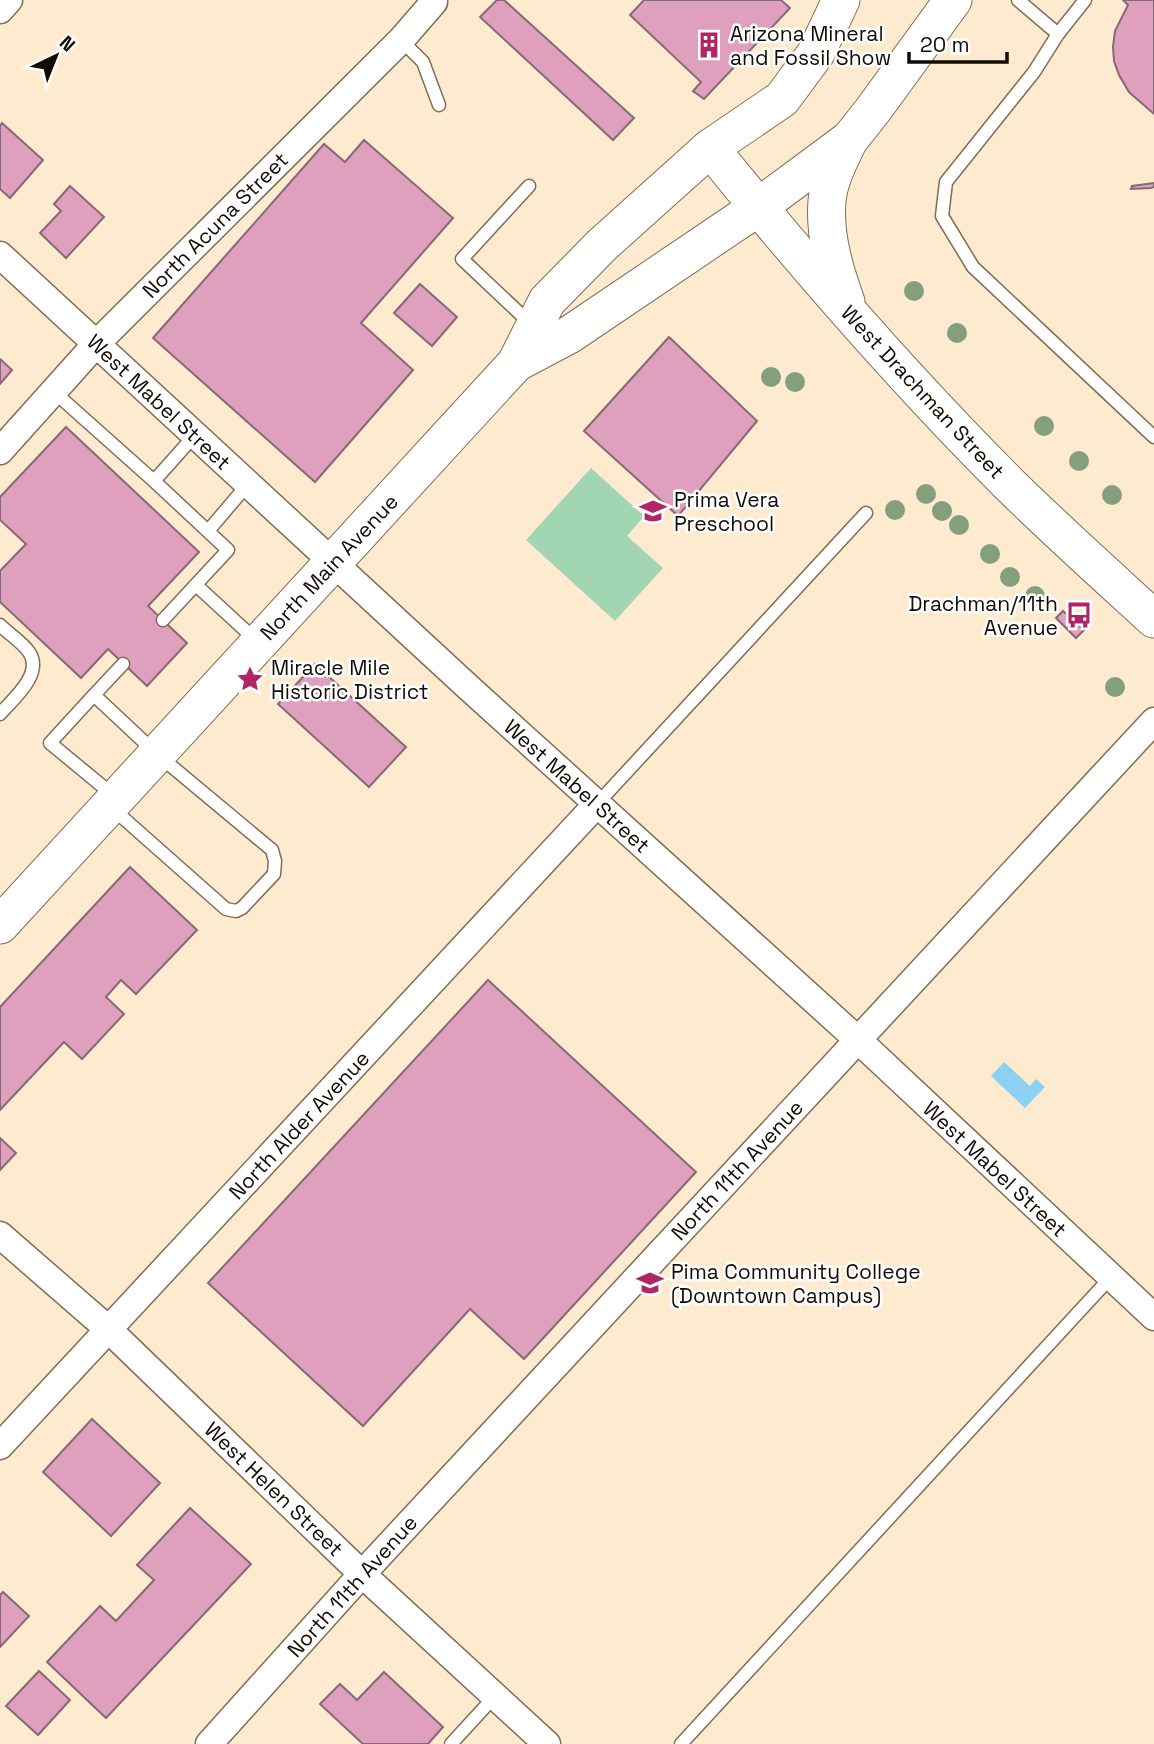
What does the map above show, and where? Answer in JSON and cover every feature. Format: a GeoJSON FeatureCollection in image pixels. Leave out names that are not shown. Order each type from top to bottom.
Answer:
{"type":"FeatureCollection","features":[{"type":"Feature","properties":{"kind":"main road","name":"North Main Avenue"},"geometry":{"type":"LineString","coordinates":[[0,925],[516,363],[547,301],[601,245],[710,148],[782,99],[816,53],[841,0]]}},
{"type":"Feature","properties":{"kind":"main road"},"geometry":{"type":"LineString","coordinates":[[851,316],[829,247],[827,201],[834,173],[850,139],[953,0]]}},
{"type":"Feature","properties":{"kind":"main road","name":"North Main Avenue"},"geometry":{"type":"LineString","coordinates":[[516,363],[569,335],[757,208],[850,139]]}},
{"type":"Feature","properties":{"kind":"main road","name":"West Drachman Street"},"geometry":{"type":"LineString","coordinates":[[710,148],[757,208],[851,316],[1011,486],[1154,619]]}},
{"type":"Feature","properties":{"kind":"street"},"geometry":{"type":"LineString","coordinates":[[0,10],[9,0]]}},
{"type":"Feature","properties":{"kind":"street","name":"North Acuna Street"},"geometry":{"type":"LineString","coordinates":[[0,451],[96,344],[401,40],[435,1]]}},
{"type":"Feature","properties":{"kind":"street","name":"West Mabel Street"},"geometry":{"type":"LineString","coordinates":[[0,255],[858,1040],[1154,1317]]}},
{"type":"Feature","properties":{"kind":"street","name":"North 11th Avenue"},"geometry":{"type":"LineString","coordinates":[[209,1744],[362,1574],[1154,721]]}},
{"type":"Feature","properties":{"kind":"street","name":"North Alder Avenue"},"geometry":{"type":"LineString","coordinates":[[0,1446],[597,804]]}},
{"type":"Feature","properties":{"kind":"street","name":"West Helen Street"},"geometry":{"type":"LineString","coordinates":[[0,1235],[108,1329],[362,1574],[547,1744]]}},
{"type":"Feature","properties":{"kind":"lane"},"geometry":{"type":"LineString","coordinates":[[1018,0],[1058,34]]}},
{"type":"Feature","properties":{"kind":"lane"},"geometry":{"type":"LineString","coordinates":[[1085,0],[1058,34],[1034,72],[946,182],[942,216],[973,267],[1154,437]]}},
{"type":"Feature","properties":{"kind":"lane"},"geometry":{"type":"LineString","coordinates":[[401,40],[423,62],[439,105]]}},
{"type":"Feature","properties":{"kind":"lane"},"geometry":{"type":"LineString","coordinates":[[529,186],[462,259],[534,327]]}},
{"type":"Feature","properties":{"kind":"lane"},"geometry":{"type":"LineString","coordinates":[[53,391],[229,550],[163,620]]}},
{"type":"Feature","properties":{"kind":"lane"},"geometry":{"type":"LineString","coordinates":[[154,481],[195,435]]}},
{"type":"Feature","properties":{"kind":"lane"},"geometry":{"type":"LineString","coordinates":[[208,531],[248,484]]}},
{"type":"Feature","properties":{"kind":"lane"},"geometry":{"type":"LineString","coordinates":[[597,804],[866,513]]}},
{"type":"Feature","properties":{"kind":"lane"},"geometry":{"type":"LineString","coordinates":[[196,585],[259,643]]}},
{"type":"Feature","properties":{"kind":"lane"},"geometry":{"type":"LineString","coordinates":[[0,625],[30,654],[33,672],[24,688],[0,714]]}},
{"type":"Feature","properties":{"kind":"lane"},"geometry":{"type":"LineString","coordinates":[[94,695],[158,755],[272,850],[274,874],[242,908],[236,911],[226,909],[50,743],[94,695],[123,664]]}},
{"type":"Feature","properties":{"kind":"lane"},"geometry":{"type":"LineString","coordinates":[[681,1744],[1111,1277]]}},
{"type":"Feature","properties":{"kind":"lane"},"geometry":{"type":"LineString","coordinates":[[451,1744],[495,1696]]}},
{"type":"Feature","properties":{"kind":"green space"},"geometry":{"type":"Polygon","coordinates":[[[591,468],[644,516],[627,536],[663,568],[615,621],[526,540],[591,468]]]}},
{"type":"Feature","properties":{"kind":"water"},"geometry":{"type":"Polygon","coordinates":[[[1004,1062],[1030,1086],[1036,1079],[1045,1087],[1025,1108],[991,1076],[1004,1062]]]}},
{"type":"Feature","properties":{"kind":"building"},"geometry":{"type":"Polygon","coordinates":[[[497,0],[504,0],[634,118],[613,140],[480,17],[497,0]]]}},
{"type":"Feature","properties":{"kind":"building","name":"Arizona Mineral and Fossil Show"},"geometry":{"type":"Polygon","coordinates":[[[644,0],[781,0],[790,8],[704,99],[693,91],[701,82],[630,15],[644,0]]]}},
{"type":"Feature","properties":{"kind":"building"},"geometry":{"type":"Polygon","coordinates":[[[1123,0],[1154,0],[1154,114],[1129,92],[1114,61],[1115,31],[1128,5],[1123,0]]]}},
{"type":"Feature","properties":{"kind":"building"},"geometry":{"type":"Polygon","coordinates":[[[2,123],[43,160],[10,198],[0,189],[2,123]]]}},
{"type":"Feature","properties":{"kind":"building"},"geometry":{"type":"Polygon","coordinates":[[[364,140],[453,218],[361,323],[413,370],[315,482],[153,338],[324,144],[345,162],[364,140]]]}},
{"type":"Feature","properties":{"kind":"building"},"geometry":{"type":"Polygon","coordinates":[[[1154,183],[1151,188],[1131,189],[1132,186],[1154,183]]]}},
{"type":"Feature","properties":{"kind":"building"},"geometry":{"type":"Polygon","coordinates":[[[70,186],[104,217],[66,258],[40,233],[61,211],[54,204],[70,186]]]}},
{"type":"Feature","properties":{"kind":"building"},"geometry":{"type":"Polygon","coordinates":[[[420,284],[457,317],[432,346],[394,313],[420,284]]]}},
{"type":"Feature","properties":{"kind":"building"},"geometry":{"type":"Polygon","coordinates":[[[669,337],[757,421],[678,516],[584,431],[669,337]]]}},
{"type":"Feature","properties":{"kind":"building"},"geometry":{"type":"Polygon","coordinates":[[[0,359],[12,370],[0,384],[0,359]]]}},
{"type":"Feature","properties":{"kind":"building"},"geometry":{"type":"Polygon","coordinates":[[[66,427],[199,552],[148,606],[187,643],[147,686],[108,649],[81,678],[0,602],[0,571],[26,544],[0,520],[0,497],[66,427]]]}},
{"type":"Feature","properties":{"kind":"building"},"geometry":{"type":"Polygon","coordinates":[[[1063,611],[1084,630],[1076,638],[1056,618],[1063,611]]]}},
{"type":"Feature","properties":{"kind":"building"},"geometry":{"type":"Polygon","coordinates":[[[315,664],[406,747],[369,787],[278,704],[315,664]]]}},
{"type":"Feature","properties":{"kind":"building"},"geometry":{"type":"Polygon","coordinates":[[[130,867],[197,930],[136,994],[121,980],[106,997],[124,1014],[82,1059],[64,1042],[0,1110],[0,1007],[130,867]]]}},
{"type":"Feature","properties":{"kind":"building"},"geometry":{"type":"Polygon","coordinates":[[[488,980],[696,1172],[524,1359],[470,1309],[363,1426],[208,1283],[488,980]]]}},
{"type":"Feature","properties":{"kind":"building"},"geometry":{"type":"Polygon","coordinates":[[[0,1138],[16,1153],[0,1170],[0,1138]]]}},
{"type":"Feature","properties":{"kind":"building"},"geometry":{"type":"Polygon","coordinates":[[[92,1419],[160,1483],[111,1536],[43,1472],[92,1419]]]}},
{"type":"Feature","properties":{"kind":"building"},"geometry":{"type":"Polygon","coordinates":[[[190,1508],[251,1564],[106,1718],[47,1662],[100,1606],[116,1621],[154,1580],[137,1565],[190,1508]]]}},
{"type":"Feature","properties":{"kind":"building"},"geometry":{"type":"Polygon","coordinates":[[[3,1592],[29,1616],[0,1647],[0,1595],[3,1592]]]}},
{"type":"Feature","properties":{"kind":"building"},"geometry":{"type":"Polygon","coordinates":[[[39,1671],[70,1700],[38,1735],[6,1706],[39,1671]]]}},
{"type":"Feature","properties":{"kind":"building"},"geometry":{"type":"Polygon","coordinates":[[[384,1672],[443,1727],[428,1744],[363,1744],[320,1704],[340,1684],[357,1700],[384,1672]]]}},
{"type":"Feature","properties":{"kind":"place","name":"Arizona Mineral and Fossil Show"},"geometry":{"type":"Point","coordinates":[709,45]}},
{"type":"Feature","properties":{"kind":"place","name":"Prima Vera Preschool"},"geometry":{"type":"Point","coordinates":[653,511]}},
{"type":"Feature","properties":{"kind":"place","name":"Drachman/11th Avenue"},"geometry":{"type":"Point","coordinates":[1079,615]}},
{"type":"Feature","properties":{"kind":"place","name":"Miracle Mile Historic District"},"geometry":{"type":"Point","coordinates":[250,679]}},
{"type":"Feature","properties":{"kind":"place","name":"Pima Community College (Downtown Campus)"},"geometry":{"type":"Point","coordinates":[650,1283]}}]}
